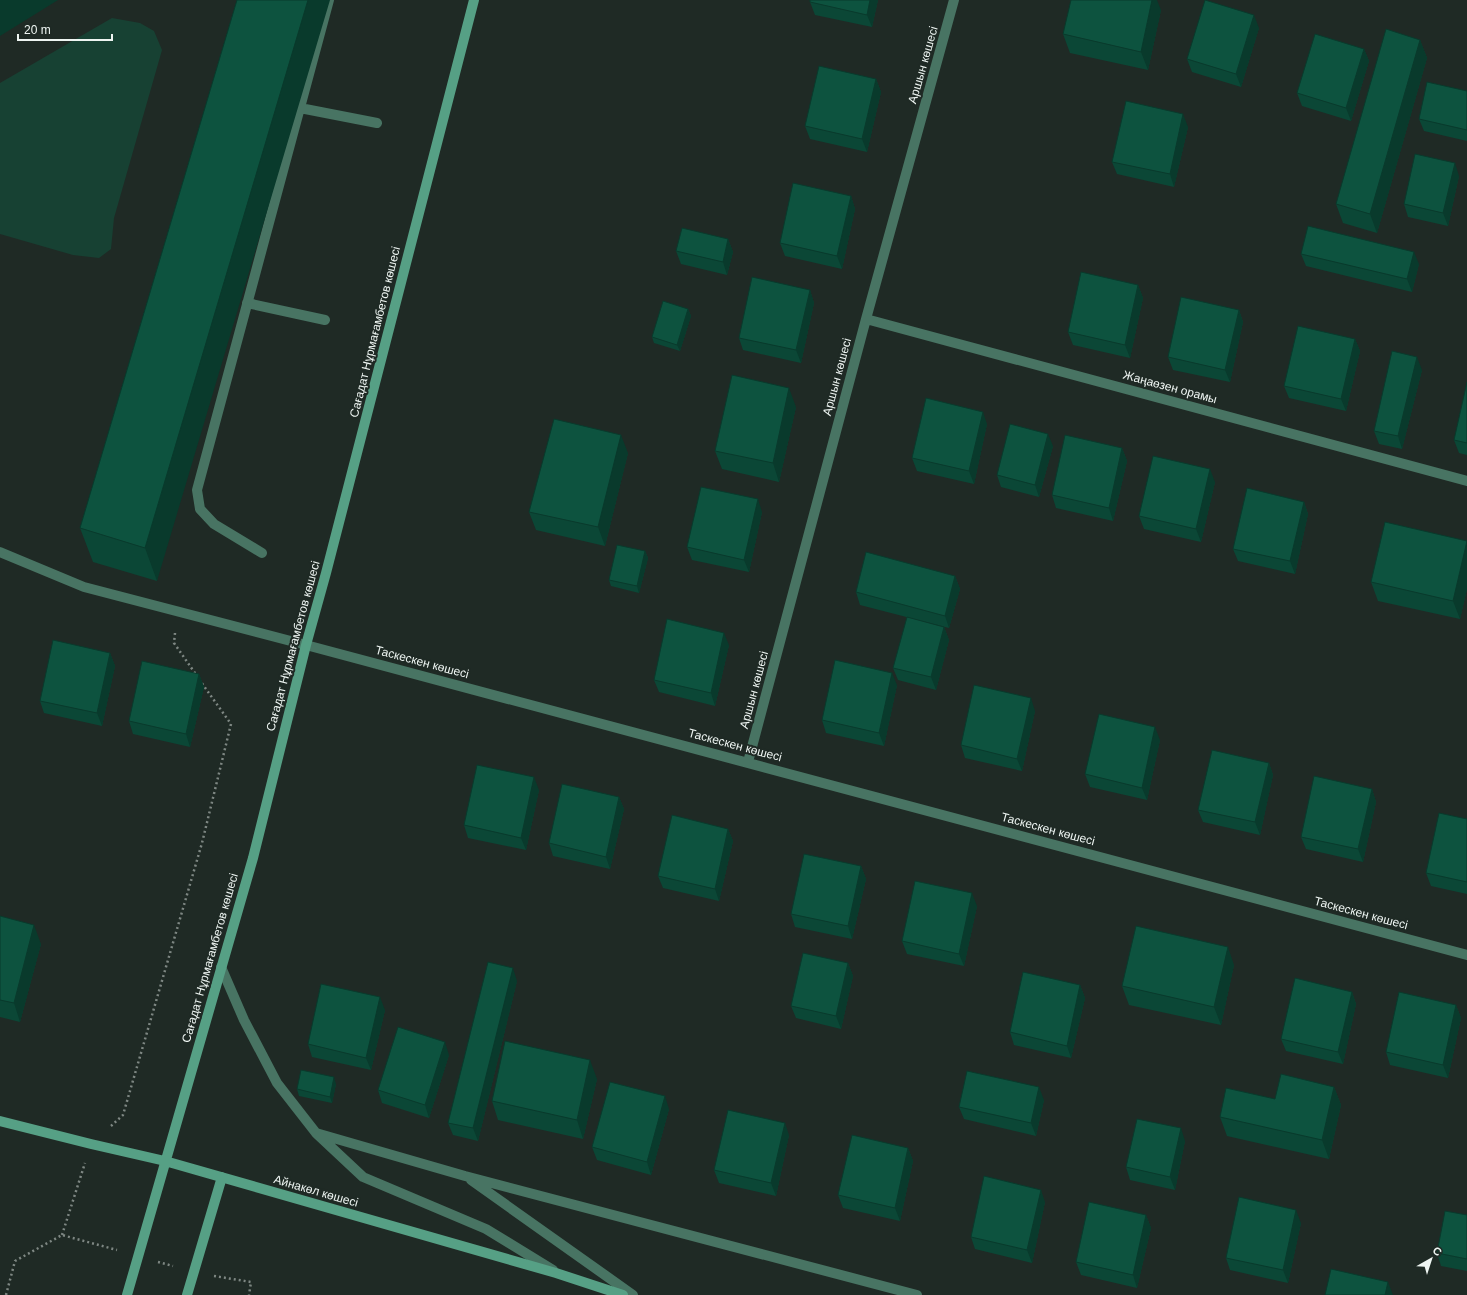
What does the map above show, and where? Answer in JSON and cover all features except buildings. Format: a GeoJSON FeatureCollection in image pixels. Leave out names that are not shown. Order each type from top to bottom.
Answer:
{"type":"FeatureCollection","features":[{"type":"Feature","properties":{"kind":"street"},"geometry":{"type":"LineString","coordinates":[[262,553],[214,524],[200,509],[197,490],[329,0]]}},
{"type":"Feature","properties":{"kind":"street","name":"Сағадат Нұрмағамбетов көшесі"},"geometry":{"type":"LineString","coordinates":[[127,1295],[253,858],[306,645],[474,0]]}},
{"type":"Feature","properties":{"kind":"street","name":"Аршын көшесі"},"geometry":{"type":"LineString","coordinates":[[748,762],[866,319],[954,0]]}},
{"type":"Feature","properties":{"kind":"street"},"geometry":{"type":"LineString","coordinates":[[300,108],[377,123]]}},
{"type":"Feature","properties":{"kind":"street"},"geometry":{"type":"LineString","coordinates":[[247,303],[325,320]]}},
{"type":"Feature","properties":{"kind":"street","name":"Жаңаөзен орамы"},"geometry":{"type":"LineString","coordinates":[[866,319],[1467,481]]}},
{"type":"Feature","properties":{"kind":"street","name":"Таскескен көшесі"},"geometry":{"type":"LineString","coordinates":[[0,552],[84,587],[748,762],[1467,955]]}},
{"type":"Feature","properties":{"kind":"street"},"geometry":{"type":"LineString","coordinates":[[221,967],[244,1020],[278,1083],[316,1133],[362,1177],[486,1229],[556,1273]]}},
{"type":"Feature","properties":{"kind":"street","name":"Айнакөл көшесі"},"geometry":{"type":"LineString","coordinates":[[0,1121],[165,1161],[556,1273],[623,1295]]}},
{"type":"Feature","properties":{"kind":"street"},"geometry":{"type":"LineString","coordinates":[[316,1133],[465,1176],[917,1295]]}},
{"type":"Feature","properties":{"kind":"street"},"geometry":{"type":"LineString","coordinates":[[465,1176],[633,1295]]}},
{"type":"Feature","properties":{"kind":"street"},"geometry":{"type":"LineString","coordinates":[[187,1295],[222,1177]]}},
{"type":"Feature","properties":{"kind":"path"},"geometry":{"type":"LineString","coordinates":[[62,1235],[91,1144],[123,1115],[202,843],[231,724],[174,643],[179,612]]}},
{"type":"Feature","properties":{"kind":"green space"},"geometry":{"type":"Polygon","coordinates":[[[112,18],[140,23],[154,31],[162,50],[114,218],[111,249],[99,258],[73,255],[0,234],[0,83],[112,18]]]}}]}
